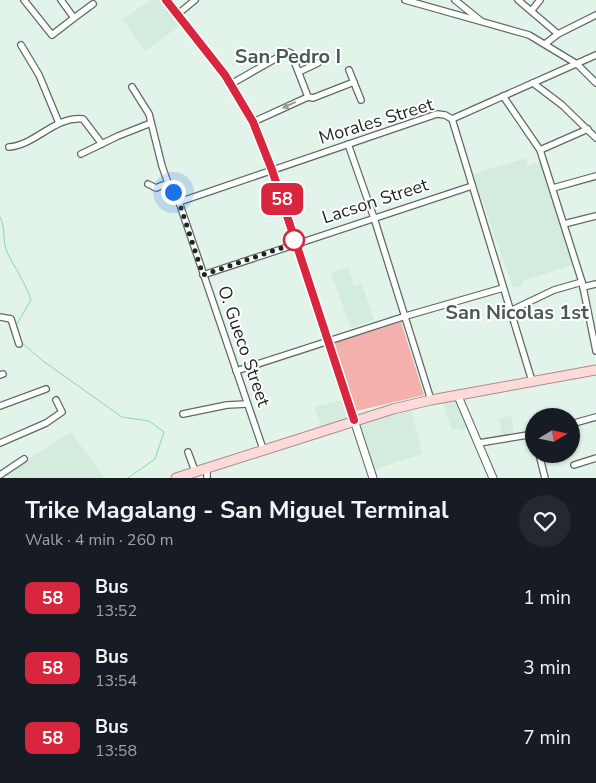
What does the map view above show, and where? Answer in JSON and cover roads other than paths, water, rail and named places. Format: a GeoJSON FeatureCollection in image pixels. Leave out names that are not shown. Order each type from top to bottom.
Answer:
{"type":"FeatureCollection","features":[{"type":"Feature","properties":{"kind":"main road"},"geometry":{"type":"LineString","coordinates":[[166,0],[231,84],[253,122],[272,170],[354,420]]}},
{"type":"Feature","properties":{"kind":"main road"},"geometry":{"type":"LineString","coordinates":[[176,478],[263,448],[354,420],[431,400],[596,370]]}},
{"type":"Feature","properties":{"kind":"street"},"geometry":{"type":"LineString","coordinates":[[24,0],[52,35],[56,34],[93,4]]}},
{"type":"Feature","properties":{"kind":"street"},"geometry":{"type":"LineString","coordinates":[[61,0],[74,18]]}},
{"type":"Feature","properties":{"kind":"street"},"geometry":{"type":"LineString","coordinates":[[178,14],[195,0]]}},
{"type":"Feature","properties":{"kind":"street"},"geometry":{"type":"LineString","coordinates":[[405,0],[519,32],[545,44],[577,64],[596,83]]}},
{"type":"Feature","properties":{"kind":"street"},"geometry":{"type":"LineString","coordinates":[[455,0],[483,23]]}},
{"type":"Feature","properties":{"kind":"street"},"geometry":{"type":"LineString","coordinates":[[518,0],[558,34]]}},
{"type":"Feature","properties":{"kind":"street"},"geometry":{"type":"LineString","coordinates":[[532,10],[540,0]]}},
{"type":"Feature","properties":{"kind":"street"},"geometry":{"type":"LineString","coordinates":[[545,44],[558,34],[596,15]]}},
{"type":"Feature","properties":{"kind":"street"},"geometry":{"type":"LineString","coordinates":[[21,45],[39,75],[59,123]]}},
{"type":"Feature","properties":{"kind":"street"},"geometry":{"type":"LineString","coordinates":[[231,84],[288,52],[291,53],[308,96]]}},
{"type":"Feature","properties":{"kind":"street","name":"Morales Street"},"geometry":{"type":"LineString","coordinates":[[179,202],[437,114],[445,115],[452,119],[596,55]]}},
{"type":"Feature","properties":{"kind":"street"},"geometry":{"type":"LineString","coordinates":[[299,72],[318,63]]}},
{"type":"Feature","properties":{"kind":"street"},"geometry":{"type":"LineString","coordinates":[[349,70],[361,100]]}},
{"type":"Feature","properties":{"kind":"street"},"geometry":{"type":"LineString","coordinates":[[253,122],[308,96],[313,98],[354,82]]}},
{"type":"Feature","properties":{"kind":"street"},"geometry":{"type":"LineString","coordinates":[[533,83],[562,105],[596,138]]}},
{"type":"Feature","properties":{"kind":"street","name":"O. Gueco Street"},"geometry":{"type":"LineString","coordinates":[[132,87],[150,114],[168,183],[179,202],[263,448]]}},
{"type":"Feature","properties":{"kind":"street"},"geometry":{"type":"LineString","coordinates":[[503,96],[540,150],[593,322],[596,351]]}},
{"type":"Feature","properties":{"kind":"street"},"geometry":{"type":"LineString","coordinates":[[9,147],[20,145],[59,123],[71,119],[83,119],[102,144]]}},
{"type":"Feature","properties":{"kind":"street"},"geometry":{"type":"LineString","coordinates":[[452,119],[532,382]]}},
{"type":"Feature","properties":{"kind":"street"},"geometry":{"type":"LineString","coordinates":[[81,154],[151,123]]}},
{"type":"Feature","properties":{"kind":"street"},"geometry":{"type":"LineString","coordinates":[[540,150],[588,129]]}},
{"type":"Feature","properties":{"kind":"street"},"geometry":{"type":"LineString","coordinates":[[348,144],[406,316],[431,400]]}},
{"type":"Feature","properties":{"kind":"street"},"geometry":{"type":"LineString","coordinates":[[553,188],[596,176]]}},
{"type":"Feature","properties":{"kind":"street"},"geometry":{"type":"LineString","coordinates":[[148,184],[156,188],[168,183]]}},
{"type":"Feature","properties":{"kind":"street","name":"Lacson Street"},"geometry":{"type":"LineString","coordinates":[[203,275],[472,186]]}},
{"type":"Feature","properties":{"kind":"street"},"geometry":{"type":"LineString","coordinates":[[564,224],[596,216]]}},
{"type":"Feature","properties":{"kind":"street"},"geometry":{"type":"LineString","coordinates":[[510,310],[554,290],[582,284],[596,284]]}},
{"type":"Feature","properties":{"kind":"street"},"geometry":{"type":"LineString","coordinates":[[236,371],[406,316],[503,288]]}},
{"type":"Feature","properties":{"kind":"street"},"geometry":{"type":"LineString","coordinates":[[0,317],[12,319],[19,344]]}},
{"type":"Feature","properties":{"kind":"street"},"geometry":{"type":"LineString","coordinates":[[0,406],[46,389]]}},
{"type":"Feature","properties":{"kind":"street"},"geometry":{"type":"LineString","coordinates":[[458,396],[493,478]]}},
{"type":"Feature","properties":{"kind":"street"},"geometry":{"type":"LineString","coordinates":[[0,443],[46,423],[62,412],[56,400]]}},
{"type":"Feature","properties":{"kind":"street"},"geometry":{"type":"LineString","coordinates":[[183,414],[226,405],[247,404]]}},
{"type":"Feature","properties":{"kind":"street"},"geometry":{"type":"LineString","coordinates":[[580,421],[596,417]]}},
{"type":"Feature","properties":{"kind":"street"},"geometry":{"type":"LineString","coordinates":[[354,420],[374,478]]}},
{"type":"Feature","properties":{"kind":"street"},"geometry":{"type":"LineString","coordinates":[[479,443],[525,435]]}},
{"type":"Feature","properties":{"kind":"street"},"geometry":{"type":"LineString","coordinates":[[188,452],[195,471]]}},
{"type":"Feature","properties":{"kind":"street"},"geometry":{"type":"LineString","coordinates":[[574,464],[596,458]]}},
{"type":"Feature","properties":{"kind":"street"},"geometry":{"type":"LineString","coordinates":[[0,475],[24,459]]}},
{"type":"Feature","properties":{"kind":"street"},"geometry":{"type":"LineString","coordinates":[[541,463],[545,478]]}},
{"type":"Feature","properties":{"kind":"street"},"geometry":{"type":"LineString","coordinates":[[207,478],[208,467]]}},
{"type":"Feature","properties":{"kind":"waterway"},"geometry":{"type":"LineString","coordinates":[[0,217],[7,252],[31,300],[15,327]]}},
{"type":"Feature","properties":{"kind":"waterway"},"geometry":{"type":"LineString","coordinates":[[21,342],[43,361],[122,417],[149,421],[164,432],[155,459],[128,478]]}},
{"type":"Feature","properties":{"kind":"district","name":"San Pedro I"},"geometry":{"type":"Point","coordinates":[288,56]}},
{"type":"Feature","properties":{"kind":"district","name":"San Nicolas 1st"},"geometry":{"type":"Point","coordinates":[517,312]}}]}
